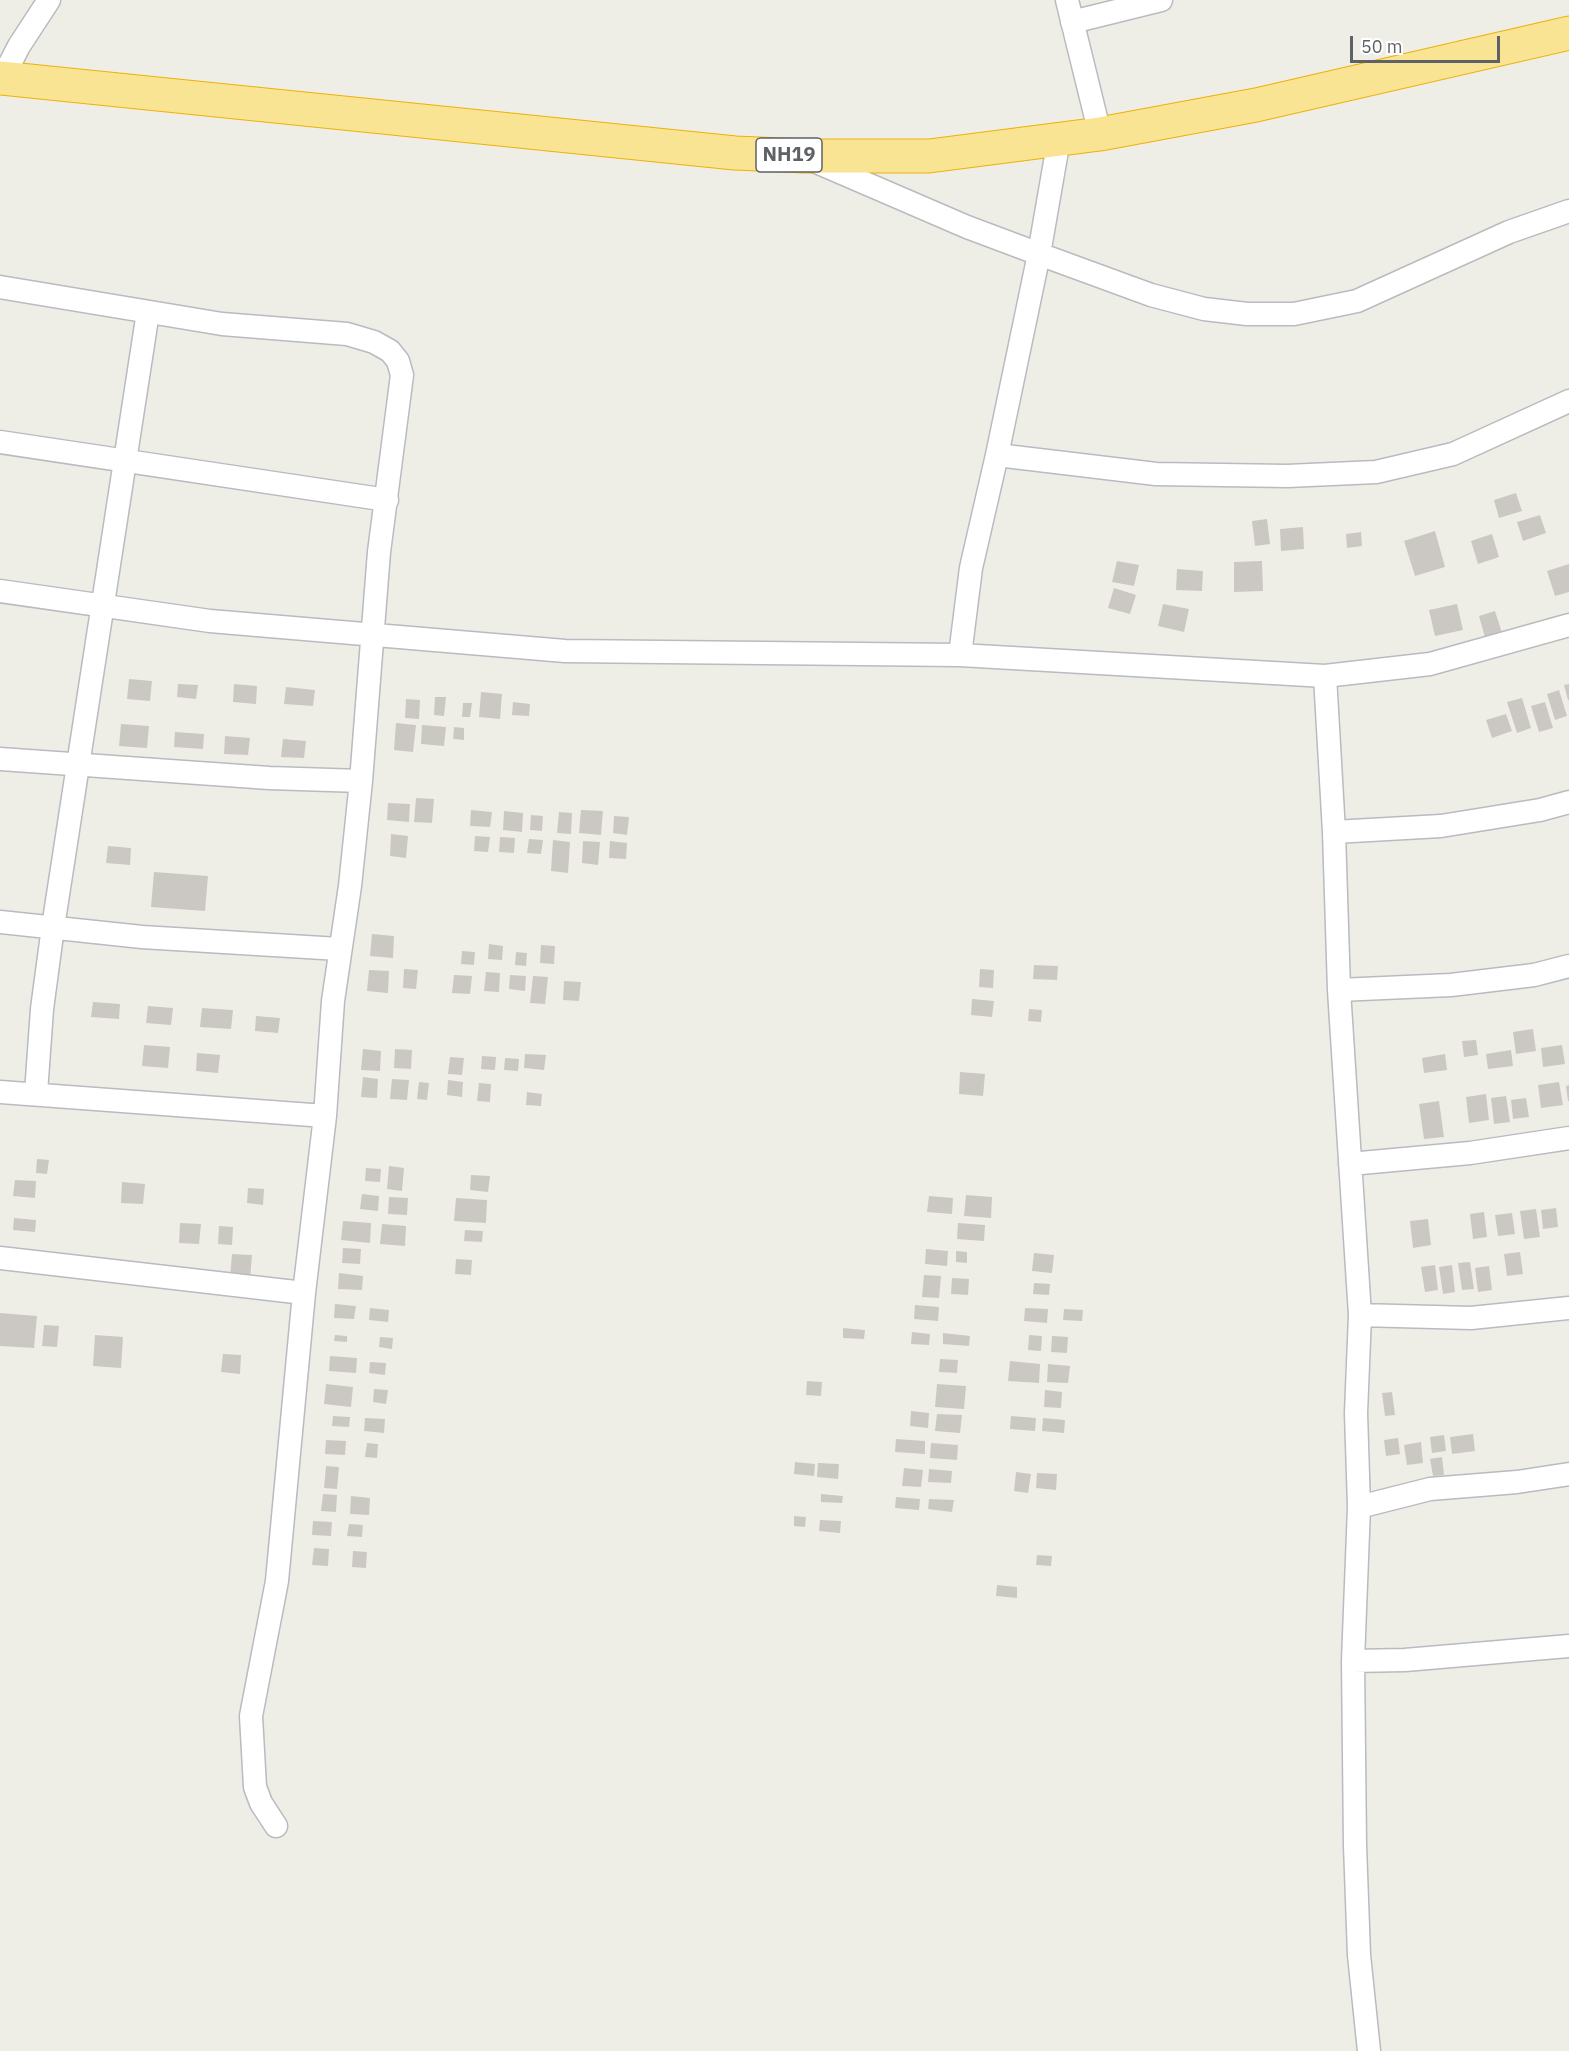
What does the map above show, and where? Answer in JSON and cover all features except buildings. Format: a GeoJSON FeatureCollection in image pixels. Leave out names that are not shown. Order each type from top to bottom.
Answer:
{"type":"FeatureCollection","features":[{"type":"Feature","properties":{"kind":"highway","name":"NH19"},"geometry":{"type":"LineString","coordinates":[[1,79],[193,96],[735,153],[805,156],[929,156],[1100,134],[1256,105],[1569,33]]}},
{"type":"Feature","properties":{"kind":"street"},"geometry":{"type":"LineString","coordinates":[[1,79],[19,45],[49,0]]}},
{"type":"Feature","properties":{"kind":"street"},"geometry":{"type":"LineString","coordinates":[[1100,134],[1070,11],[1161,0]]}},
{"type":"Feature","properties":{"kind":"street"},"geometry":{"type":"LineString","coordinates":[[960,655],[971,568],[1039,254],[1059,139]]}},
{"type":"Feature","properties":{"kind":"street"},"geometry":{"type":"LineString","coordinates":[[805,156],[967,227],[1151,295],[1204,309],[1248,314],[1294,314],[1357,301],[1509,232],[1569,211]]}},
{"type":"Feature","properties":{"kind":"street"},"geometry":{"type":"LineString","coordinates":[[0,287],[222,324],[347,334],[374,342],[390,351],[398,361],[402,375],[371,636],[361,780],[350,886],[339,949],[325,1116],[304,1293],[277,1581],[251,1716],[255,1787],[261,1803],[276,1826]]}},
{"type":"Feature","properties":{"kind":"street"},"geometry":{"type":"LineString","coordinates":[[36,1094],[42,1009],[53,927],[148,312]]}},
{"type":"Feature","properties":{"kind":"street"},"geometry":{"type":"LineString","coordinates":[[997,455],[1156,474],[1287,476],[1376,472],[1453,454],[1569,401]]}},
{"type":"Feature","properties":{"kind":"street"},"geometry":{"type":"LineString","coordinates":[[0,442],[387,500]]}},
{"type":"Feature","properties":{"kind":"street"},"geometry":{"type":"LineString","coordinates":[[0,591],[102,607],[371,636],[565,651],[960,655],[1325,676],[1430,664],[1569,625]]}},
{"type":"Feature","properties":{"kind":"street"},"geometry":{"type":"LineString","coordinates":[[1325,676],[1359,1315],[1356,1413],[1359,1506],[1353,1661],[1359,1955],[1369,2051]]}},
{"type":"Feature","properties":{"kind":"street"},"geometry":{"type":"LineString","coordinates":[[0,759],[269,778],[361,780]]}},
{"type":"Feature","properties":{"kind":"street"},"geometry":{"type":"LineString","coordinates":[[1334,832],[1441,826],[1540,810],[1569,802]]}},
{"type":"Feature","properties":{"kind":"street"},"geometry":{"type":"LineString","coordinates":[[0,922],[142,937],[339,949]]}},
{"type":"Feature","properties":{"kind":"street"},"geometry":{"type":"LineString","coordinates":[[1340,990],[1451,985],[1534,975],[1569,966]]}},
{"type":"Feature","properties":{"kind":"street"},"geometry":{"type":"LineString","coordinates":[[0,1092],[325,1116]]}},
{"type":"Feature","properties":{"kind":"street"},"geometry":{"type":"LineString","coordinates":[[1350,1164],[1470,1153],[1569,1138]]}},
{"type":"Feature","properties":{"kind":"street"},"geometry":{"type":"LineString","coordinates":[[0,1258],[304,1293]]}},
{"type":"Feature","properties":{"kind":"street"},"geometry":{"type":"LineString","coordinates":[[1359,1315],[1471,1318],[1569,1308]]}},
{"type":"Feature","properties":{"kind":"street"},"geometry":{"type":"LineString","coordinates":[[1359,1506],[1430,1489],[1517,1482],[1569,1474]]}},
{"type":"Feature","properties":{"kind":"street"},"geometry":{"type":"LineString","coordinates":[[1353,1661],[1405,1660],[1569,1646]]}}]}
